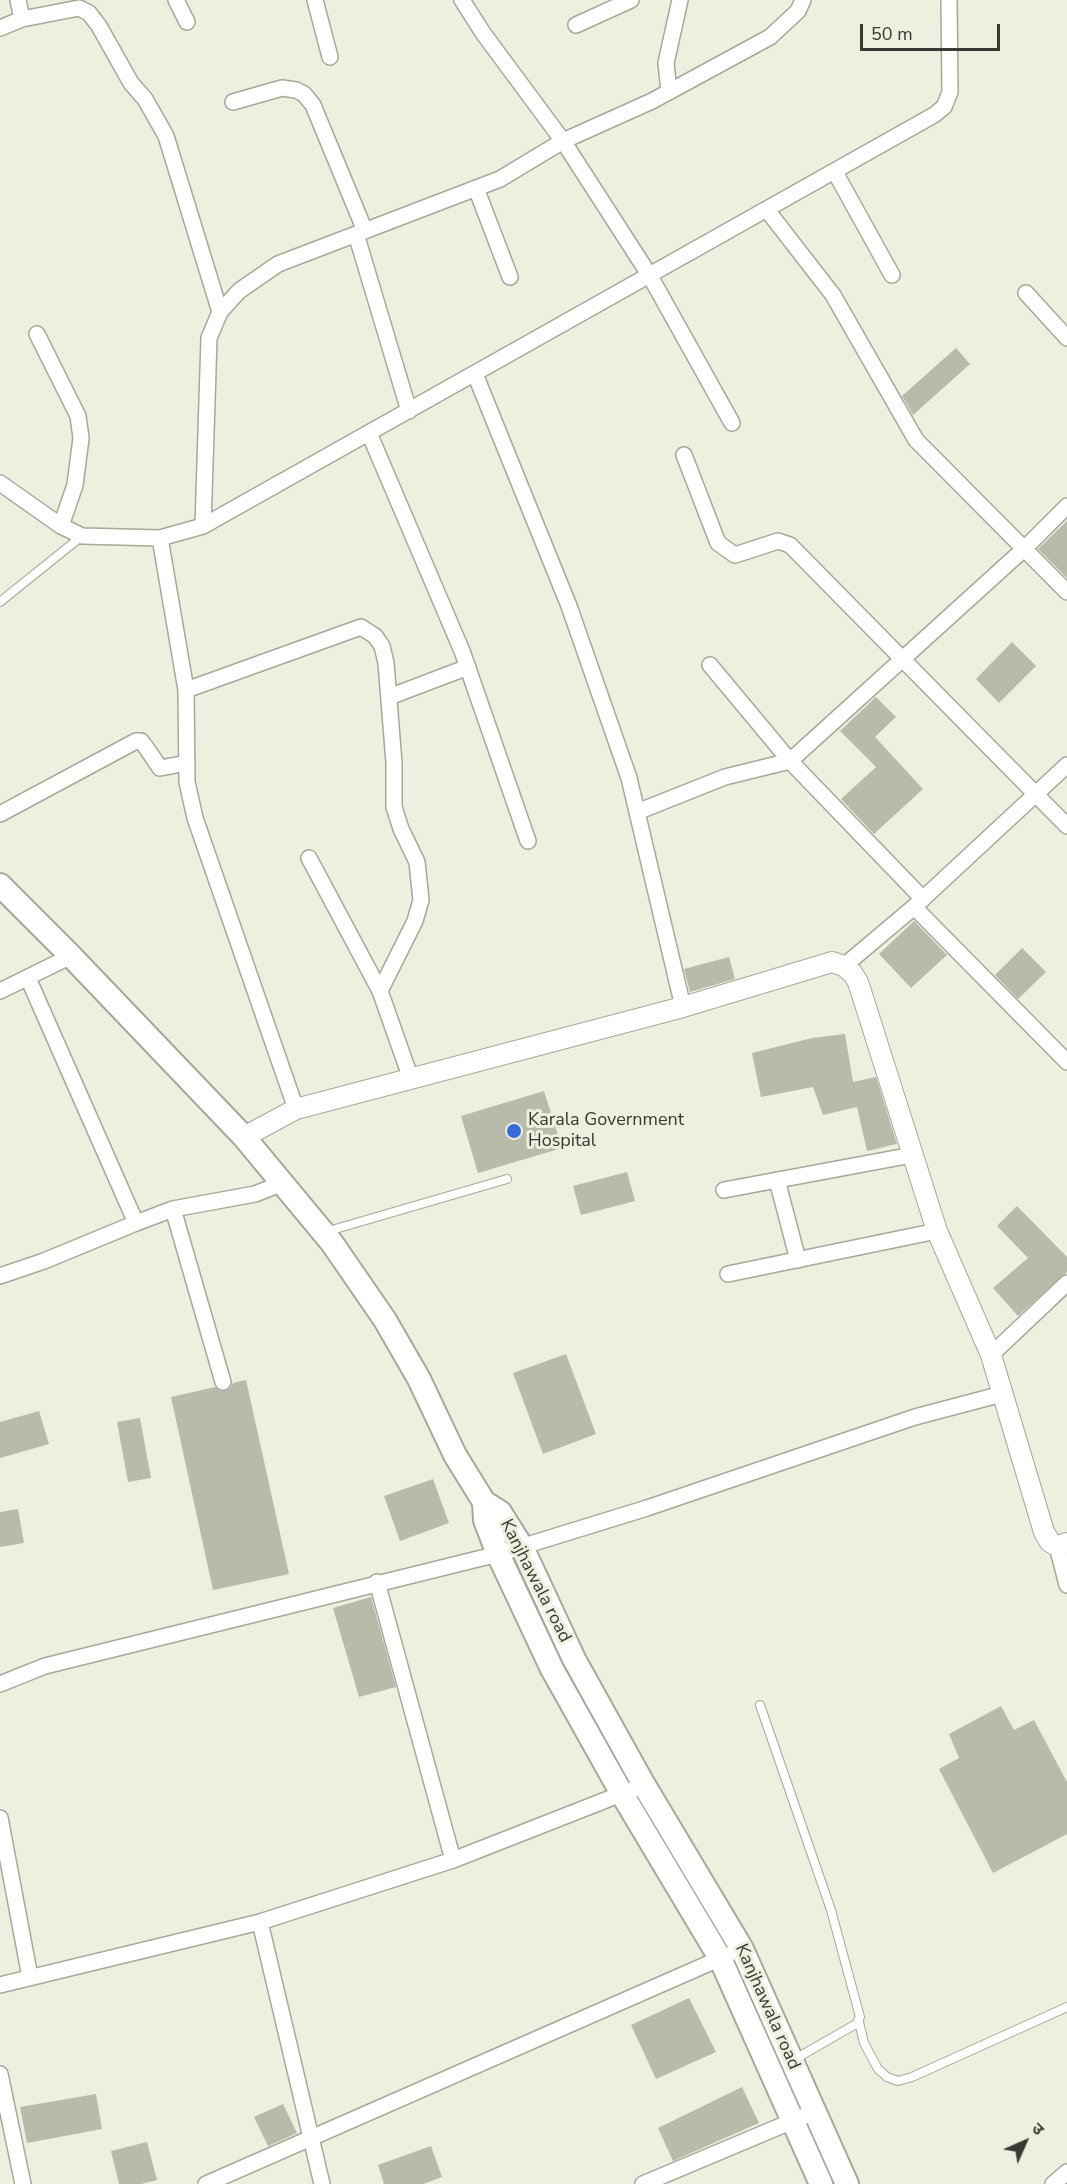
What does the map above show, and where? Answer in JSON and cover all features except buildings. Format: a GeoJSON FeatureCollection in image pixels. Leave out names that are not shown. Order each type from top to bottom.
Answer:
{"type":"FeatureCollection","features":[{"type":"Feature","properties":{"kind":"main road"},"geometry":{"type":"LineString","coordinates":[[0,885],[244,1137],[324,1233],[385,1320],[419,1379],[455,1455],[484,1502]]}},
{"type":"Feature","properties":{"kind":"main road","name":"Kanjhawala road"},"geometry":{"type":"LineString","coordinates":[[484,1502],[500,1512],[522,1546],[574,1659],[644,1785],[742,1949],[848,2184]]}},
{"type":"Feature","properties":{"kind":"main road","name":"Kanjhawala road"},"geometry":{"type":"LineString","coordinates":[[484,1502],[484,1520],[552,1669],[622,1794],[720,1958],[821,2184]]}},
{"type":"Feature","properties":{"kind":"street"},"geometry":{"type":"LineString","coordinates":[[18,0],[22,19]]}},
{"type":"Feature","properties":{"kind":"street"},"geometry":{"type":"LineString","coordinates":[[176,0],[187,22]]}},
{"type":"Feature","properties":{"kind":"street"},"geometry":{"type":"LineString","coordinates":[[315,0],[330,57]]}},
{"type":"Feature","properties":{"kind":"street"},"geometry":{"type":"LineString","coordinates":[[462,0],[483,33],[564,141],[650,276],[732,423]]}},
{"type":"Feature","properties":{"kind":"street"},"geometry":{"type":"LineString","coordinates":[[576,25],[631,0]]}},
{"type":"Feature","properties":{"kind":"street"},"geometry":{"type":"LineString","coordinates":[[669,92],[666,63],[680,0]]}},
{"type":"Feature","properties":{"kind":"street"},"geometry":{"type":"LineString","coordinates":[[203,526],[209,338],[220,312],[239,291],[278,264],[500,179],[564,141],[669,92],[770,37],[798,12],[803,0]]}},
{"type":"Feature","properties":{"kind":"street"},"geometry":{"type":"LineString","coordinates":[[0,483],[61,526],[82,536],[160,538],[203,526],[934,115],[944,107],[950,92],[949,0]]}},
{"type":"Feature","properties":{"kind":"street"},"geometry":{"type":"LineString","coordinates":[[0,28],[22,19],[79,8],[89,13],[99,26],[131,83],[145,99],[166,136],[220,312]]}},
{"type":"Feature","properties":{"kind":"street"},"geometry":{"type":"LineString","coordinates":[[233,102],[282,88],[304,94],[313,105],[361,233],[409,411]]}},
{"type":"Feature","properties":{"kind":"street"},"geometry":{"type":"LineString","coordinates":[[835,172],[892,275]]}},
{"type":"Feature","properties":{"kind":"street"},"geometry":{"type":"LineString","coordinates":[[476,188],[510,277]]}},
{"type":"Feature","properties":{"kind":"street"},"geometry":{"type":"LineString","coordinates":[[767,210],[833,295],[916,440],[1067,592]]}},
{"type":"Feature","properties":{"kind":"street"},"geometry":{"type":"LineString","coordinates":[[1026,293],[1067,338]]}},
{"type":"Feature","properties":{"kind":"street"},"geometry":{"type":"LineString","coordinates":[[37,334],[78,416],[81,438],[75,485],[61,526]]}},
{"type":"Feature","properties":{"kind":"street"},"geometry":{"type":"LineString","coordinates":[[476,374],[569,606],[629,778],[683,1006]]}},
{"type":"Feature","properties":{"kind":"street"},"geometry":{"type":"LineString","coordinates":[[369,433],[468,667],[528,841]]}},
{"type":"Feature","properties":{"kind":"street"},"geometry":{"type":"LineString","coordinates":[[684,455],[718,543],[735,555],[778,542],[790,545],[1067,826]]}},
{"type":"Feature","properties":{"kind":"street"},"geometry":{"type":"LineString","coordinates":[[637,812],[724,777],[790,761],[1024,549],[1067,506]]}},
{"type":"Feature","properties":{"kind":"street"},"geometry":{"type":"LineString","coordinates":[[160,538],[186,690],[187,782],[195,818],[296,1109]]}},
{"type":"Feature","properties":{"kind":"street"},"geometry":{"type":"LineString","coordinates":[[186,690],[361,627],[375,636],[382,646],[386,663],[394,763],[394,807],[401,829],[417,862],[421,900],[415,921],[380,991]]}},
{"type":"Feature","properties":{"kind":"street"},"geometry":{"type":"LineString","coordinates":[[710,665],[790,761],[918,903],[1067,1062]]}},
{"type":"Feature","properties":{"kind":"street"},"geometry":{"type":"LineString","coordinates":[[389,697],[468,667]]}},
{"type":"Feature","properties":{"kind":"street"},"geometry":{"type":"LineString","coordinates":[[0,814],[136,741],[141,741],[146,746],[160,768],[187,763]]}},
{"type":"Feature","properties":{"kind":"street"},"geometry":{"type":"LineString","coordinates":[[844,966],[918,903],[1067,765]]}},
{"type":"Feature","properties":{"kind":"street"},"geometry":{"type":"LineString","coordinates":[[309,858],[380,991],[411,1079]]}},
{"type":"Feature","properties":{"kind":"street"},"geometry":{"type":"LineString","coordinates":[[0,991],[71,956]]}},
{"type":"Feature","properties":{"kind":"street"},"geometry":{"type":"LineString","coordinates":[[244,1137],[296,1109],[683,1006],[832,962],[844,966],[858,982],[937,1231],[991,1355],[1044,1532],[1050,1542],[1062,1544],[1067,1585]]}},
{"type":"Feature","properties":{"kind":"street"},"geometry":{"type":"LineString","coordinates":[[28,978],[136,1222]]}},
{"type":"Feature","properties":{"kind":"street"},"geometry":{"type":"LineString","coordinates":[[724,1190],[912,1155]]}},
{"type":"Feature","properties":{"kind":"street"},"geometry":{"type":"LineString","coordinates":[[777,1180],[798,1260]]}},
{"type":"Feature","properties":{"kind":"street"},"geometry":{"type":"LineString","coordinates":[[0,1276],[44,1261],[173,1209],[255,1194],[283,1183]]}},
{"type":"Feature","properties":{"kind":"street"},"geometry":{"type":"LineString","coordinates":[[173,1209],[223,1382]]}},
{"type":"Feature","properties":{"kind":"street"},"geometry":{"type":"LineString","coordinates":[[728,1274],[937,1231]]}},
{"type":"Feature","properties":{"kind":"street"},"geometry":{"type":"LineString","coordinates":[[991,1355],[1067,1283]]}},
{"type":"Feature","properties":{"kind":"street"},"geometry":{"type":"LineString","coordinates":[[0,1684],[45,1666],[184,1633],[377,1582],[498,1554],[647,1508],[915,1417],[1002,1394]]}},
{"type":"Feature","properties":{"kind":"street"},"geometry":{"type":"LineString","coordinates":[[377,1582],[453,1860]]}},
{"type":"Feature","properties":{"kind":"street"},"geometry":{"type":"LineString","coordinates":[[0,1985],[260,1922],[453,1860],[644,1785]]}},
{"type":"Feature","properties":{"kind":"street"},"geometry":{"type":"LineString","coordinates":[[0,1818],[30,1977]]}},
{"type":"Feature","properties":{"kind":"street"},"geometry":{"type":"LineString","coordinates":[[260,1922],[322,2184]]}},
{"type":"Feature","properties":{"kind":"street"},"geometry":{"type":"LineString","coordinates":[[206,2184],[742,1949]]}},
{"type":"Feature","properties":{"kind":"street"},"geometry":{"type":"LineString","coordinates":[[0,2074],[23,2184]]}},
{"type":"Feature","properties":{"kind":"street"},"geometry":{"type":"LineString","coordinates":[[643,2184],[814,2112]]}},
{"type":"Feature","properties":{"kind":"street"},"geometry":{"type":"LineString","coordinates":[[1053,2184],[1067,2172]]}},
{"type":"Feature","properties":{"kind":"lane"},"geometry":{"type":"LineString","coordinates":[[0,602],[82,536]]}},
{"type":"Feature","properties":{"kind":"lane"},"geometry":{"type":"LineString","coordinates":[[324,1233],[507,1179]]}},
{"type":"Feature","properties":{"kind":"lane"},"geometry":{"type":"LineString","coordinates":[[760,1705],[831,1910],[860,2017],[864,2043],[878,2068],[887,2077],[898,2081],[912,2077],[1067,2007]]}},
{"type":"Feature","properties":{"kind":"lane"},"geometry":{"type":"LineString","coordinates":[[791,2061],[859,2022]]}},
{"type":"Feature","properties":{"kind":"place","name":"Karala Government Hospital"},"geometry":{"type":"Point","coordinates":[514,1131]}}]}
